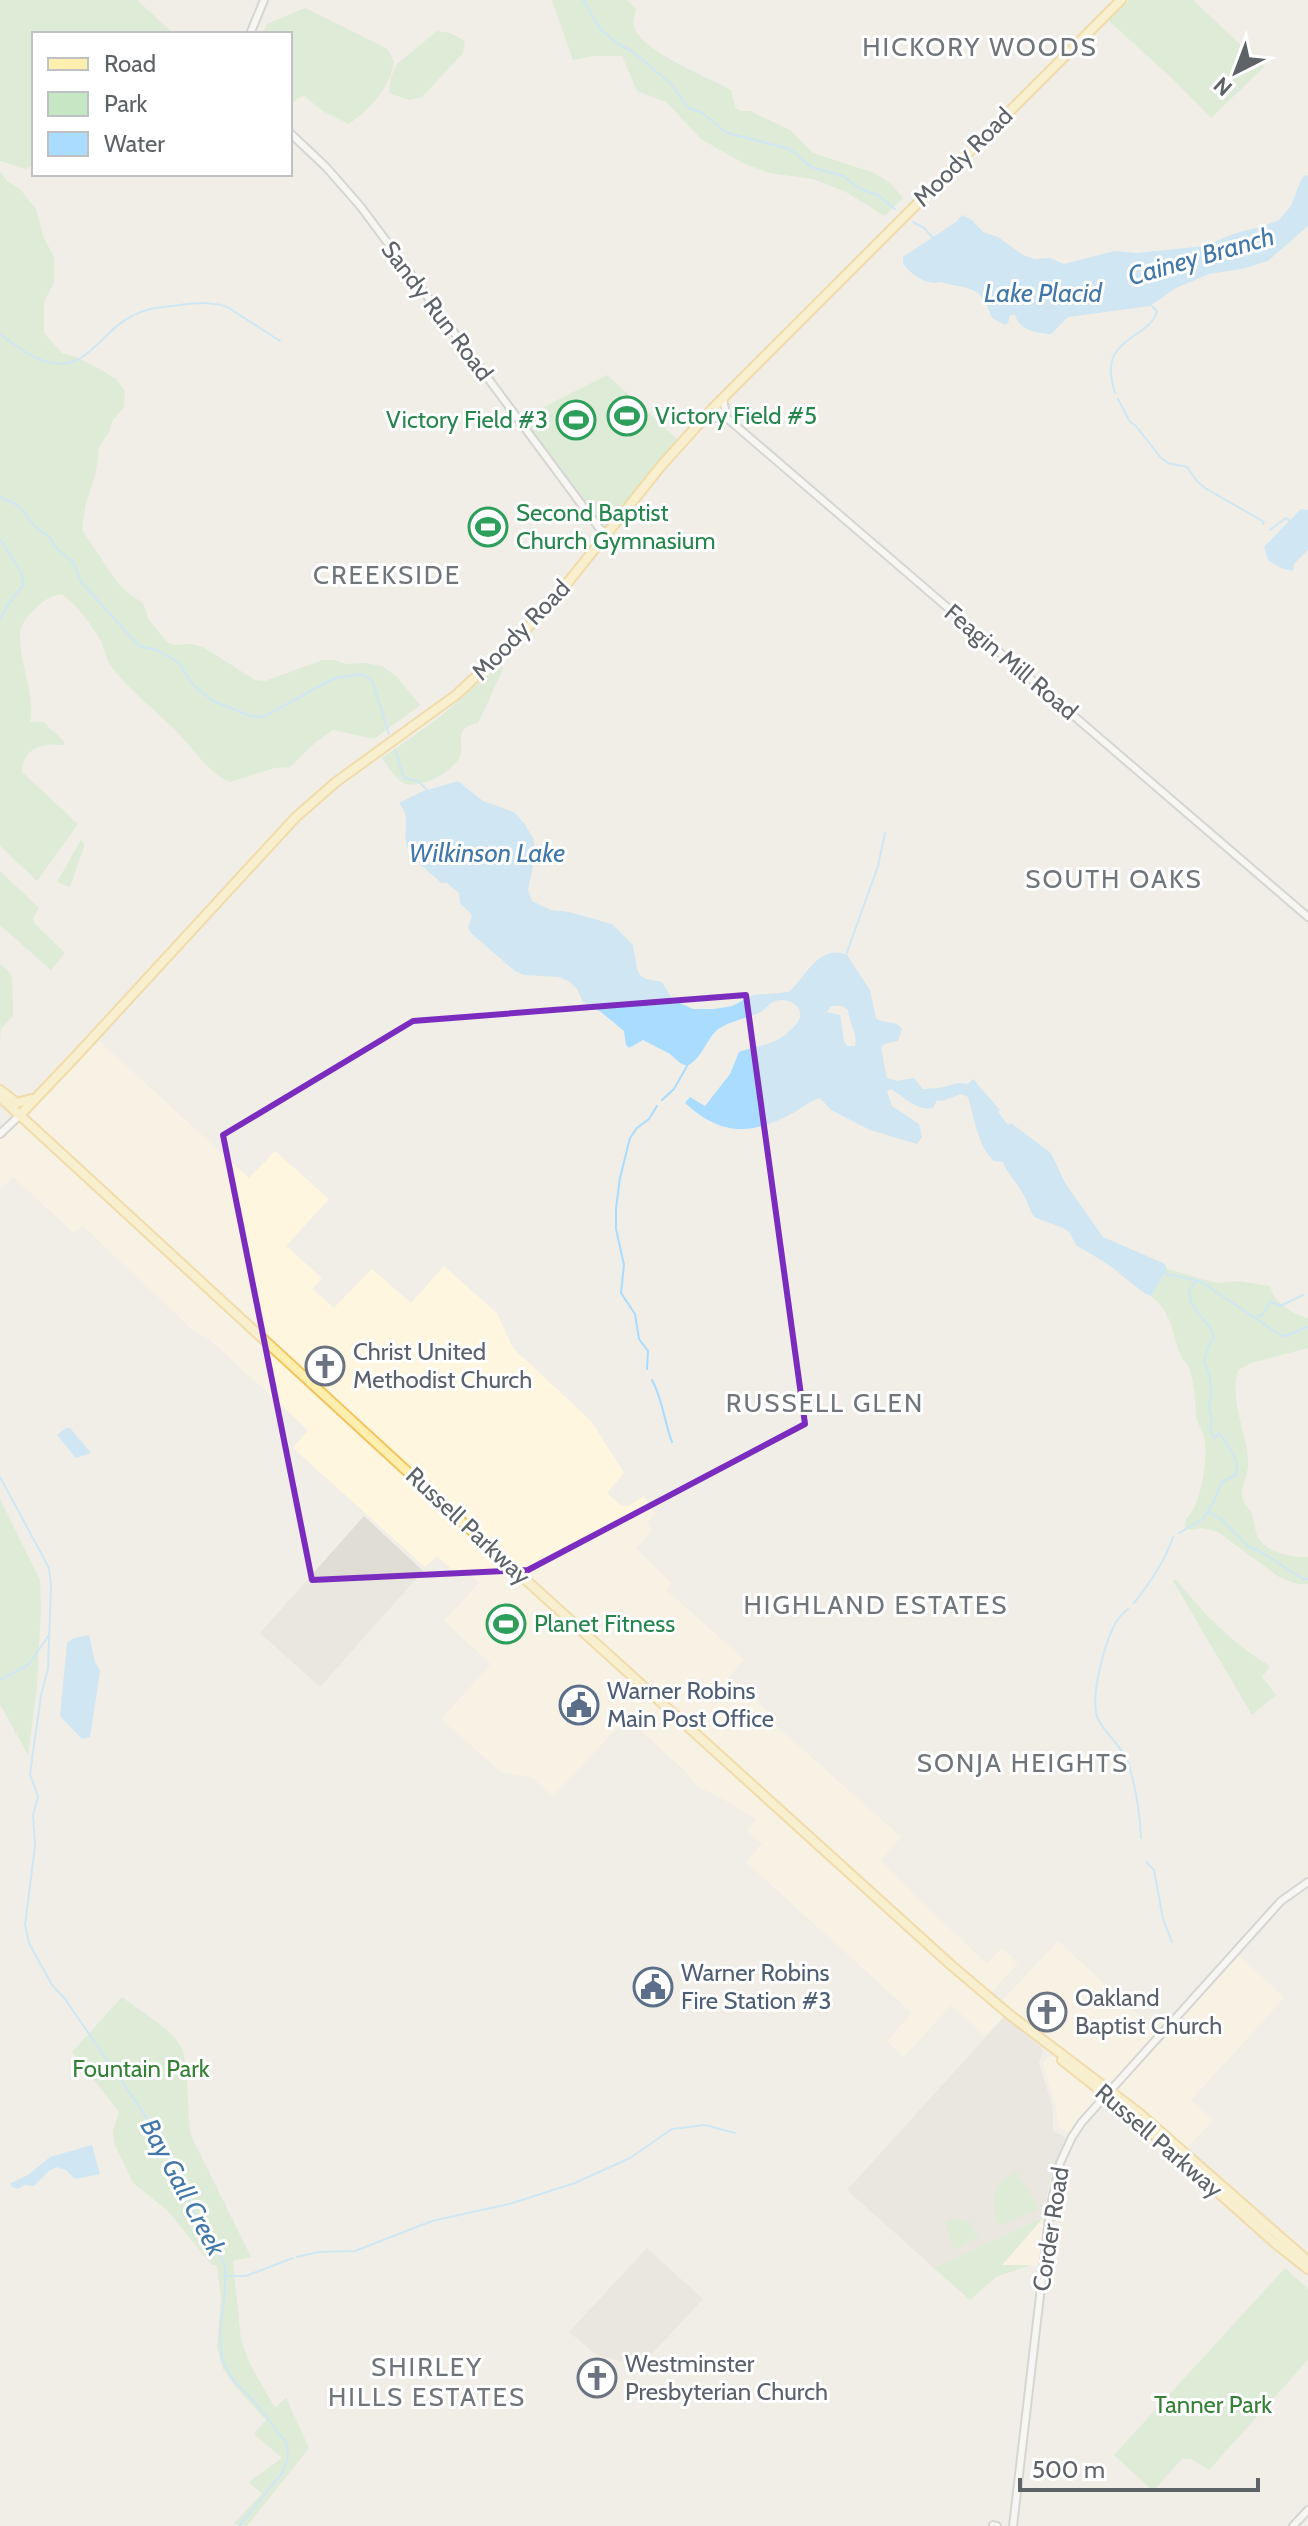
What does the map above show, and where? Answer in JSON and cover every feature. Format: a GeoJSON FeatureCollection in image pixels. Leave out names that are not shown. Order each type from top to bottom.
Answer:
{"type":"FeatureCollection","features":[{"type":"Feature","properties":{"kind":"main road","name":"Moody Road"},"geometry":{"type":"LineString","coordinates":[[20,1115],[296,817],[336,782],[456,695],[548,607],[606,533],[714,407],[1121,0]]}},
{"type":"Feature","properties":{"kind":"main road"},"geometry":{"type":"LineString","coordinates":[[0,1090],[17,1103],[35,1097]]}},
{"type":"Feature","properties":{"kind":"main road","name":"Russell Parkway"},"geometry":{"type":"LineString","coordinates":[[0,1097],[951,1965],[1023,2029],[1179,2147],[1308,2261]]}},
{"type":"Feature","properties":{"kind":"main road","name":"Russell Parkway"},"geometry":{"type":"LineString","coordinates":[[1108,2092],[1276,2244],[1308,2269]]}},
{"type":"Feature","properties":{"kind":"street"},"geometry":{"type":"LineString","coordinates":[[251,32],[264,0]]}},
{"type":"Feature","properties":{"kind":"street","name":"Sandy Run Road"},"geometry":{"type":"LineString","coordinates":[[292,135],[356,201],[599,528],[606,533]]}},
{"type":"Feature","properties":{"kind":"street"},"geometry":{"type":"LineString","coordinates":[[700,422],[719,417],[727,419],[723,398]]}},
{"type":"Feature","properties":{"kind":"street","name":"Feagin Mill Road"},"geometry":{"type":"LineString","coordinates":[[714,407],[1308,917]]}},
{"type":"Feature","properties":{"kind":"street","name":"Moody Road"},"geometry":{"type":"LineString","coordinates":[[0,1134],[20,1115]]}},
{"type":"Feature","properties":{"kind":"street","name":"Corder Road"},"geometry":{"type":"LineString","coordinates":[[1010,2526],[1014,2517],[1053,2191],[1065,2150],[1090,2112],[1281,1901],[1308,1882]]}},
{"type":"Feature","properties":{"kind":"street"},"geometry":{"type":"LineString","coordinates":[[1074,2072],[1096,2091],[1098,2099],[1090,2112]]}},
{"type":"Feature","properties":{"kind":"street"},"geometry":{"type":"LineString","coordinates":[[1293,2526],[1308,2510]]}},
{"type":"Feature","properties":{"kind":"highlighted area"},"geometry":{"type":"Polygon","coordinates":[[[746,995],[805,1424],[528,1570],[312,1580],[223,1135],[413,1021],[746,995]]]}},
{"type":"Feature","properties":{"kind":"shaded area"},"geometry":{"type":"Polygon","coordinates":[[[99,1041],[249,1178],[275,1151],[329,1199],[286,1246],[322,1278],[312,1289],[334,1308],[372,1269],[411,1303],[444,1266],[497,1313],[513,1348],[591,1421],[624,1473],[607,1493],[620,1505],[628,1506],[644,1496],[656,1514],[647,1522],[652,1531],[636,1549],[672,1583],[666,1590],[744,1659],[729,1677],[775,1718],[772,1722],[901,1837],[881,1860],[916,1897],[987,1964],[1002,1948],[1018,1963],[985,1999],[1005,2016],[985,2036],[951,2005],[904,2057],[887,2041],[912,2013],[746,1862],[762,1844],[747,1831],[756,1819],[699,1788],[683,1769],[627,1718],[553,1796],[531,1777],[502,1773],[441,1719],[491,1664],[444,1621],[479,1583],[464,1570],[458,1575],[437,1556],[425,1567],[293,1448],[308,1430],[208,1338],[196,1333],[83,1226],[74,1233],[13,1177],[0,1187],[0,1137],[99,1041]]]}},
{"type":"Feature","properties":{"kind":"shaded area"},"geometry":{"type":"Polygon","coordinates":[[[364,1516],[423,1571],[320,1687],[260,1633],[364,1516]]]}},
{"type":"Feature","properties":{"kind":"shaded area"},"geometry":{"type":"Polygon","coordinates":[[[1058,1941],[1162,2037],[1237,1953],[1284,1998],[1191,2100],[1213,2120],[1187,2148],[1002,2001],[1058,1941]]]}},
{"type":"Feature","properties":{"kind":"shaded area"},"geometry":{"type":"Polygon","coordinates":[[[1005,2016],[1041,2047],[1043,2051],[1039,2063],[1053,2108],[1053,2131],[1067,2138],[1049,2183],[1044,2217],[934,2268],[847,2190],[1005,2016]]]}},
{"type":"Feature","properties":{"kind":"shaded area"},"geometry":{"type":"Polygon","coordinates":[[[1053,2056],[1100,2095],[1069,2133],[1058,2127],[1057,2110],[1043,2063],[1053,2056]]]}},
{"type":"Feature","properties":{"kind":"shaded area"},"geometry":{"type":"Polygon","coordinates":[[[1044,2217],[1040,2265],[1001,2266],[1044,2217]]]}},
{"type":"Feature","properties":{"kind":"shaded area"},"geometry":{"type":"Polygon","coordinates":[[[647,2248],[703,2299],[644,2362],[631,2364],[597,2355],[569,2332],[647,2248]]]}},
{"type":"Feature","properties":{"kind":"green space"},"geometry":{"type":"Polygon","coordinates":[[[0,0],[137,0],[172,32],[32,32],[32,165],[26,169],[0,161],[0,0]]]}},
{"type":"Feature","properties":{"kind":"green space"},"geometry":{"type":"Polygon","coordinates":[[[552,0],[627,0],[636,9],[633,25],[649,46],[731,90],[735,107],[740,111],[750,111],[790,130],[813,153],[874,173],[890,183],[903,198],[885,216],[846,192],[813,179],[769,173],[743,163],[701,139],[666,102],[637,91],[622,56],[573,60],[552,0]]]}},
{"type":"Feature","properties":{"kind":"green space"},"geometry":{"type":"Polygon","coordinates":[[[1129,0],[1193,0],[1264,67],[1211,118],[1108,20],[1129,0]]]}},
{"type":"Feature","properties":{"kind":"green space"},"geometry":{"type":"Polygon","coordinates":[[[305,8],[384,47],[394,62],[392,72],[378,97],[349,124],[323,111],[304,96],[292,104],[292,32],[263,32],[267,24],[305,8]]]}},
{"type":"Feature","properties":{"kind":"green space"},"geometry":{"type":"Polygon","coordinates":[[[437,31],[450,33],[465,41],[463,53],[422,97],[409,100],[389,93],[397,64],[437,31]]]}},
{"type":"Feature","properties":{"kind":"green space"},"geometry":{"type":"Polygon","coordinates":[[[0,171],[36,209],[43,236],[54,257],[54,282],[44,302],[44,333],[62,353],[98,368],[116,379],[125,391],[124,407],[113,420],[99,447],[82,530],[117,582],[143,603],[149,620],[167,642],[203,647],[255,680],[265,681],[323,660],[364,663],[382,666],[396,676],[420,705],[374,739],[333,730],[290,767],[274,768],[230,782],[208,767],[178,733],[120,678],[98,636],[72,602],[62,595],[52,597],[24,621],[20,646],[30,698],[30,722],[43,722],[65,745],[36,748],[26,757],[22,772],[78,824],[37,881],[0,846],[0,171]]]}},
{"type":"Feature","properties":{"kind":"green space"},"geometry":{"type":"Polygon","coordinates":[[[607,375],[677,439],[607,525],[602,527],[520,419],[607,375]]]}},
{"type":"Feature","properties":{"kind":"green space"},"geometry":{"type":"Polygon","coordinates":[[[500,665],[502,671],[478,723],[462,732],[460,756],[456,762],[443,774],[425,782],[408,784],[399,780],[382,758],[436,720],[500,665]]]}},
{"type":"Feature","properties":{"kind":"green space"},"geometry":{"type":"Polygon","coordinates":[[[81,840],[84,847],[70,887],[57,882],[81,840]]]}},
{"type":"Feature","properties":{"kind":"green space"},"geometry":{"type":"Polygon","coordinates":[[[0,871],[39,908],[33,918],[34,923],[65,953],[51,970],[0,925],[0,871]]]}},
{"type":"Feature","properties":{"kind":"green space"},"geometry":{"type":"Polygon","coordinates":[[[0,964],[12,976],[13,1016],[1,1029],[0,1043],[0,964]]]}},
{"type":"Feature","properties":{"kind":"green space"},"geometry":{"type":"Polygon","coordinates":[[[1167,1269],[1217,1283],[1238,1281],[1270,1286],[1275,1298],[1284,1307],[1308,1318],[1308,1348],[1251,1363],[1238,1370],[1236,1394],[1248,1462],[1242,1492],[1245,1504],[1252,1514],[1262,1543],[1281,1554],[1308,1557],[1308,1584],[1297,1584],[1279,1577],[1218,1532],[1185,1527],[1200,1493],[1205,1445],[1196,1417],[1188,1365],[1182,1357],[1168,1316],[1151,1296],[1167,1269]]]}},
{"type":"Feature","properties":{"kind":"green space"},"geometry":{"type":"Polygon","coordinates":[[[0,1499],[40,1580],[37,1686],[28,1755],[0,1704],[0,1499]]]}},
{"type":"Feature","properties":{"kind":"green space"},"geometry":{"type":"Polygon","coordinates":[[[1176,1579],[1219,1627],[1270,1666],[1262,1677],[1276,1695],[1252,1715],[1173,1581],[1176,1579]]]}},
{"type":"Feature","properties":{"kind":"green space","name":"Fountain Park"},"geometry":{"type":"Polygon","coordinates":[[[122,1997],[161,2025],[180,2045],[186,2064],[192,2138],[251,2257],[233,2261],[241,2340],[250,2364],[275,2408],[286,2398],[309,2448],[247,2526],[233,2524],[262,2494],[249,2482],[282,2458],[254,2434],[266,2420],[223,2369],[217,2347],[221,2297],[217,2265],[212,2265],[167,2210],[133,2183],[115,2145],[113,2131],[119,2112],[72,2052],[122,1997]]]}},
{"type":"Feature","properties":{"kind":"green space"},"geometry":{"type":"Polygon","coordinates":[[[1016,2172],[1038,2206],[1000,2226],[994,2210],[994,2195],[1002,2182],[1016,2172]]]}},
{"type":"Feature","properties":{"kind":"green space"},"geometry":{"type":"Polygon","coordinates":[[[1044,2217],[1002,2265],[1030,2265],[996,2277],[970,2300],[934,2268],[1044,2217]]]}},
{"type":"Feature","properties":{"kind":"green space"},"geometry":{"type":"Polygon","coordinates":[[[954,2219],[969,2221],[979,2236],[954,2248],[945,2223],[954,2219]]]}},
{"type":"Feature","properties":{"kind":"green space","name":"Tanner Park"},"geometry":{"type":"Polygon","coordinates":[[[1285,2268],[1308,2289],[1308,2360],[1209,2470],[1191,2459],[1182,2459],[1153,2491],[1114,2455],[1285,2268]]]}},
{"type":"Feature","properties":{"kind":"water","name":"Lake Placid"},"geometry":{"type":"Polygon","coordinates":[[[1308,175],[1308,226],[1268,261],[1209,274],[1176,288],[1150,306],[1068,317],[1051,334],[1024,327],[1015,315],[1010,315],[1005,325],[992,318],[983,299],[973,290],[925,281],[903,263],[903,257],[962,215],[972,220],[983,232],[998,237],[1023,255],[1035,259],[1050,258],[1064,264],[1114,251],[1137,253],[1205,246],[1279,220],[1291,206],[1303,177],[1308,175]]]}},
{"type":"Feature","properties":{"kind":"water"},"geometry":{"type":"Polygon","coordinates":[[[1301,509],[1308,510],[1308,550],[1294,564],[1293,571],[1268,560],[1264,547],[1301,509]]]}},
{"type":"Feature","properties":{"kind":"water","name":"Wilkinson Lake"},"geometry":{"type":"Polygon","coordinates":[[[458,781],[483,801],[514,812],[533,838],[536,852],[528,890],[532,901],[551,910],[612,924],[633,945],[640,975],[662,982],[673,1000],[693,1009],[732,1006],[753,995],[789,992],[821,957],[837,953],[847,955],[870,990],[876,1018],[902,1029],[898,1041],[881,1047],[887,1078],[897,1081],[914,1078],[923,1089],[968,1084],[973,1079],[1000,1110],[998,1112],[1008,1125],[1011,1123],[1051,1153],[1065,1183],[1103,1237],[1165,1264],[1167,1269],[1151,1296],[1076,1245],[1069,1232],[1034,1217],[1003,1162],[994,1161],[984,1148],[968,1097],[961,1094],[937,1100],[933,1108],[927,1108],[911,1103],[891,1089],[887,1091],[892,1106],[919,1124],[922,1137],[917,1144],[870,1130],[831,1110],[820,1098],[778,1121],[750,1129],[724,1127],[698,1114],[685,1103],[690,1097],[705,1106],[730,1074],[739,1052],[781,1038],[799,1020],[797,1007],[790,1002],[776,1001],[761,1012],[725,1025],[715,1032],[687,1066],[643,1040],[629,1048],[624,1031],[583,1002],[570,982],[559,977],[524,975],[515,971],[472,934],[468,928],[472,915],[460,903],[459,893],[447,883],[441,883],[419,864],[407,845],[405,815],[399,803],[421,792],[458,781]],[[831,1006],[827,1012],[840,1015],[844,1041],[847,1046],[855,1046],[848,1010],[842,1006],[831,1006]]]}},
{"type":"Feature","properties":{"kind":"water"},"geometry":{"type":"Polygon","coordinates":[[[70,1428],[91,1453],[76,1458],[57,1435],[70,1428]]]}},
{"type":"Feature","properties":{"kind":"water"},"geometry":{"type":"Polygon","coordinates":[[[89,1635],[100,1671],[90,1737],[82,1739],[60,1716],[67,1643],[89,1635]]]}},
{"type":"Feature","properties":{"kind":"water"},"geometry":{"type":"Polygon","coordinates":[[[92,2145],[100,2174],[75,2179],[66,2170],[56,2167],[34,2186],[25,2185],[18,2189],[11,2186],[11,2183],[28,2175],[50,2157],[92,2145]]]}},
{"type":"Feature","properties":{"kind":"waterway","name":"Cainey Branch"},"geometry":{"type":"LineString","coordinates":[[583,0],[601,30],[671,84],[688,108],[701,112],[727,133],[790,149],[811,167],[843,176],[860,189],[878,195],[895,209]]}},
{"type":"Feature","properties":{"kind":"waterway","name":"Cainey Branch"},"geometry":{"type":"LineString","coordinates":[[913,222],[934,239]]}},
{"type":"Feature","properties":{"kind":"waterway"},"geometry":{"type":"LineString","coordinates":[[0,334],[37,358],[58,364],[68,363],[79,359],[124,320],[138,313],[205,303],[229,308],[280,341]]}},
{"type":"Feature","properties":{"kind":"waterway"},"geometry":{"type":"LineString","coordinates":[[1115,393],[1111,363],[1118,349],[1153,319],[1157,311],[1152,306]]}},
{"type":"Feature","properties":{"kind":"waterway"},"geometry":{"type":"LineString","coordinates":[[1118,399],[1130,422],[1161,458],[1168,463],[1187,467],[1205,488],[1263,524]]}},
{"type":"Feature","properties":{"kind":"waterway"},"geometry":{"type":"LineString","coordinates":[[0,497],[19,506],[36,528],[50,537],[55,547],[74,563],[81,582],[139,646],[157,650],[179,663],[193,685],[213,701],[251,716],[263,717],[335,678],[363,674],[372,681],[389,734]]}},
{"type":"Feature","properties":{"kind":"waterway"},"geometry":{"type":"LineString","coordinates":[[1270,530],[1286,518],[1290,521]]}},
{"type":"Feature","properties":{"kind":"waterway","name":"Bay Gall Creek"},"geometry":{"type":"LineString","coordinates":[[0,539],[21,572],[24,585],[0,619]]}},
{"type":"Feature","properties":{"kind":"waterway"},"geometry":{"type":"LineString","coordinates":[[395,749],[404,778],[418,781],[428,791]]}},
{"type":"Feature","properties":{"kind":"waterway"},"geometry":{"type":"LineString","coordinates":[[846,955],[878,866],[885,833]]}},
{"type":"Feature","properties":{"kind":"waterway"},"geometry":{"type":"LineString","coordinates":[[662,1100],[674,1089],[687,1066]]}},
{"type":"Feature","properties":{"kind":"waterway"},"geometry":{"type":"LineString","coordinates":[[647,1369],[648,1351],[639,1339],[635,1314],[621,1293],[624,1265],[616,1229],[616,1208],[630,1138],[657,1106]]}},
{"type":"Feature","properties":{"kind":"waterway"},"geometry":{"type":"LineString","coordinates":[[1163,1273],[1203,1283],[1282,1336],[1308,1327]]}},
{"type":"Feature","properties":{"kind":"waterway"},"geometry":{"type":"LineString","coordinates":[[1179,1533],[1203,1519],[1222,1482],[1236,1475],[1237,1469],[1235,1458],[1219,1433],[1215,1438],[1210,1431],[1210,1377],[1204,1361],[1214,1338],[1190,1299],[1189,1291],[1196,1281]]}},
{"type":"Feature","properties":{"kind":"waterway"},"geometry":{"type":"LineString","coordinates":[[1257,1317],[1263,1314],[1270,1302],[1280,1306],[1303,1295]]}},
{"type":"Feature","properties":{"kind":"waterway"},"geometry":{"type":"LineString","coordinates":[[652,1380],[672,1442]]}},
{"type":"Feature","properties":{"kind":"waterway","name":"Bay Gall Creek"},"geometry":{"type":"LineString","coordinates":[[0,1477],[49,1568],[51,1586],[48,1669],[41,1695],[30,1774],[38,1797],[33,1815],[35,1846],[25,1925],[29,1943],[52,1985],[65,1999],[143,2112],[225,2265],[220,2333],[222,2359],[233,2380],[255,2402],[287,2444],[288,2458],[283,2472],[239,2526]]}},
{"type":"Feature","properties":{"kind":"waterway"},"geometry":{"type":"LineString","coordinates":[[1209,1512],[1221,1519],[1249,1547],[1308,1579]]}},
{"type":"Feature","properties":{"kind":"waterway"},"geometry":{"type":"LineString","coordinates":[[1134,1603],[1156,1572],[1173,1537]]}},
{"type":"Feature","properties":{"kind":"waterway"},"geometry":{"type":"LineString","coordinates":[[1128,1609],[1116,1622],[1106,1648],[1095,1699],[1101,1725],[1129,1765],[1141,1838]]}},
{"type":"Feature","properties":{"kind":"waterway"},"geometry":{"type":"LineString","coordinates":[[0,1680],[28,1665],[49,1635]]}},
{"type":"Feature","properties":{"kind":"waterway"},"geometry":{"type":"LineString","coordinates":[[1146,1862],[1154,1870],[1163,1919],[1172,1942]]}},
{"type":"Feature","properties":{"kind":"waterway"},"geometry":{"type":"LineString","coordinates":[[297,2257],[318,2252],[355,2251],[432,2221],[509,2204],[575,2183],[630,2158],[672,2129],[705,2125],[735,2133]]}},
{"type":"Feature","properties":{"kind":"waterway"},"geometry":{"type":"LineString","coordinates":[[227,2276],[246,2276],[293,2258]]}},
{"type":"Feature","properties":{"kind":"place","name":"Victory Field #5"},"geometry":{"type":"Point","coordinates":[627,416]}},
{"type":"Feature","properties":{"kind":"place","name":"Victory Field #3"},"geometry":{"type":"Point","coordinates":[576,420]}},
{"type":"Feature","properties":{"kind":"place","name":"Second Baptist Church Gymnasium"},"geometry":{"type":"Point","coordinates":[488,527]}},
{"type":"Feature","properties":{"kind":"place","name":"Christ United Methodist Church"},"geometry":{"type":"Point","coordinates":[325,1366]}},
{"type":"Feature","properties":{"kind":"place","name":"Planet Fitness"},"geometry":{"type":"Point","coordinates":[506,1624]}},
{"type":"Feature","properties":{"kind":"place","name":"Warner Robins Main Post Office"},"geometry":{"type":"Point","coordinates":[579,1705]}},
{"type":"Feature","properties":{"kind":"place","name":"Warner Robins Fire Station #3"},"geometry":{"type":"Point","coordinates":[653,1987]}},
{"type":"Feature","properties":{"kind":"place","name":"Oakland Baptist Church"},"geometry":{"type":"Point","coordinates":[1047,2012]}},
{"type":"Feature","properties":{"kind":"place","name":"Westminster Presbyterian Church"},"geometry":{"type":"Point","coordinates":[597,2378]}},
{"type":"Feature","properties":{"kind":"district","name":"HICKORY WOODS"},"geometry":{"type":"Point","coordinates":[980,47]}},
{"type":"Feature","properties":{"kind":"district","name":"CREEKSIDE"},"geometry":{"type":"Point","coordinates":[387,575]}},
{"type":"Feature","properties":{"kind":"district","name":"SOUTH OAKS"},"geometry":{"type":"Point","coordinates":[1114,879]}},
{"type":"Feature","properties":{"kind":"district","name":"RUSSELL GLEN"},"geometry":{"type":"Point","coordinates":[825,1403]}},
{"type":"Feature","properties":{"kind":"district","name":"HIGHLAND ESTATES"},"geometry":{"type":"Point","coordinates":[876,1605]}},
{"type":"Feature","properties":{"kind":"district","name":"SONJA HEIGHTS"},"geometry":{"type":"Point","coordinates":[1023,1763]}},
{"type":"Feature","properties":{"kind":"district","name":"SHIRLEY HILLS ESTATES"},"geometry":{"type":"Point","coordinates":[427,2382]}}]}
